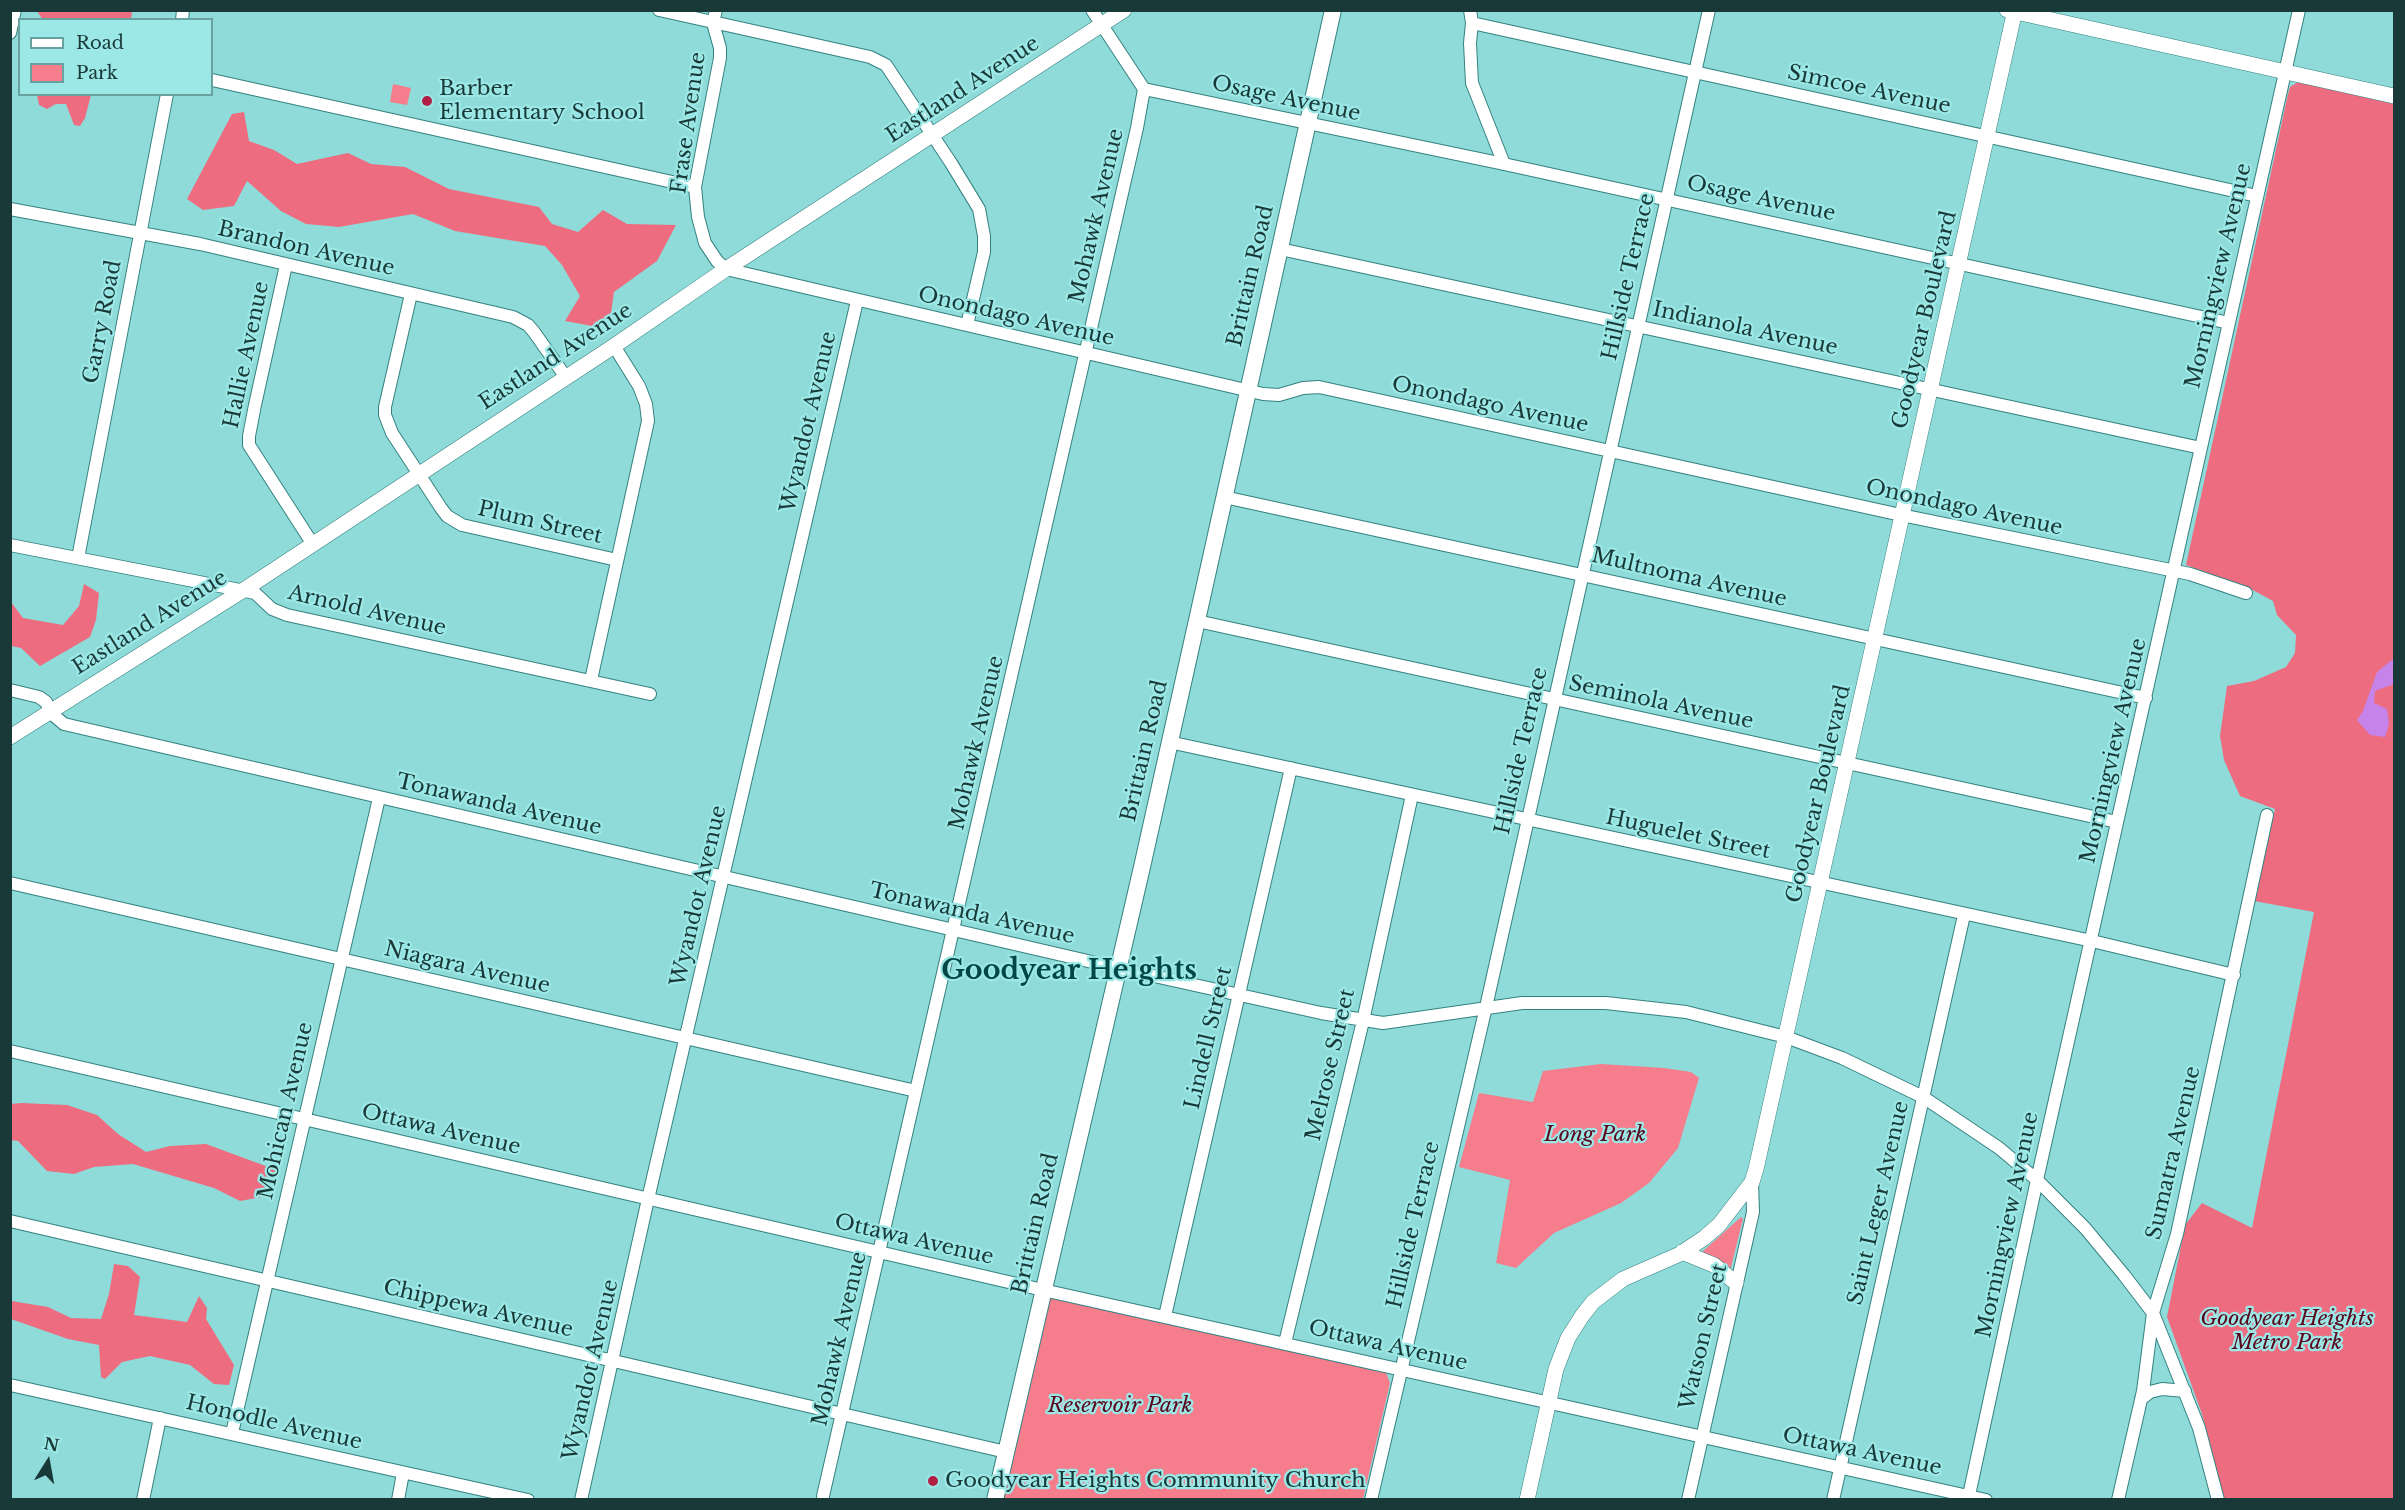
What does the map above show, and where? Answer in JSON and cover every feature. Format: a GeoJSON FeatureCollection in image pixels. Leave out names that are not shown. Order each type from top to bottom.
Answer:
{"type":"FeatureCollection","features":[{"type":"Feature","properties":{"kind":"main road","name":"Brittain Road"},"geometry":{"type":"LineString","coordinates":[[995,1500],[1197,621],[1334,10]]}},
{"type":"Feature","properties":{"kind":"street"},"geometry":{"type":"LineString","coordinates":[[10,33],[15,10]]}},
{"type":"Feature","properties":{"kind":"street"},"geometry":{"type":"LineString","coordinates":[[659,10],[715,16],[878,60],[891,71],[970,192],[982,219],[984,252],[967,326]]}},
{"type":"Feature","properties":{"kind":"street"},"geometry":{"type":"LineString","coordinates":[[1092,10],[1144,88]]}},
{"type":"Feature","properties":{"kind":"street","name":"Eastland Avenue"},"geometry":{"type":"LineString","coordinates":[[10,737],[242,591],[565,376],[614,346],[726,269],[1124,10]]}},
{"type":"Feature","properties":{"kind":"street","name":"Hillside Terrace"},"geometry":{"type":"LineString","coordinates":[[1371,1500],[1486,1007],[1709,10]]}},
{"type":"Feature","properties":{"kind":"street","name":"Morningview Avenue"},"geometry":{"type":"LineString","coordinates":[[1969,1498],[2037,1180],[2175,573],[2299,10]]}},
{"type":"Feature","properties":{"kind":"street"},"geometry":{"type":"LineString","coordinates":[[2012,11],[2394,96]]}},
{"type":"Feature","properties":{"kind":"street","name":"Goodyear Boulevard"},"geometry":{"type":"LineString","coordinates":[[1527,1500],[1556,1369],[1568,1338],[1593,1302],[1632,1273],[1682,1252],[1704,1239],[1719,1225],[1752,1182],[1901,515],[1932,389],[1988,135],[2012,11]]}},
{"type":"Feature","properties":{"kind":"street","name":"Frase Avenue"},"geometry":{"type":"LineString","coordinates":[[715,16],[720,58],[695,187],[698,217],[705,243],[717,261],[726,269]]}},
{"type":"Feature","properties":{"kind":"street"},"geometry":{"type":"LineString","coordinates":[[1471,17],[1472,83],[1504,164]]}},
{"type":"Feature","properties":{"kind":"street","name":"Simcoe Avenue"},"geometry":{"type":"LineString","coordinates":[[1471,17],[1696,73],[1988,135],[2257,196]]}},
{"type":"Feature","properties":{"kind":"street"},"geometry":{"type":"LineString","coordinates":[[213,80],[695,187]]}},
{"type":"Feature","properties":{"kind":"street","name":"Osage Avenue"},"geometry":{"type":"LineString","coordinates":[[1144,88],[1960,262],[2229,323]]}},
{"type":"Feature","properties":{"kind":"street","name":"Mohawk Avenue"},"geometry":{"type":"LineString","coordinates":[[823,1496],[955,930],[1137,128],[1144,88]]}},
{"type":"Feature","properties":{"kind":"street","name":"Garry Road"},"geometry":{"type":"LineString","coordinates":[[78,558],[167,96]]}},
{"type":"Feature","properties":{"kind":"street","name":"Brandon Avenue"},"geometry":{"type":"LineString","coordinates":[[10,208],[200,244],[521,320],[534,332],[565,376]]}},
{"type":"Feature","properties":{"kind":"street","name":"Indianola Avenue"},"geometry":{"type":"LineString","coordinates":[[1280,249],[2201,448]]}},
{"type":"Feature","properties":{"kind":"street","name":"Hallie Avenue"},"geometry":{"type":"LineString","coordinates":[[286,265],[255,405],[249,445],[312,543]]}},
{"type":"Feature","properties":{"kind":"street","name":"Onondago Avenue"},"geometry":{"type":"LineString","coordinates":[[726,269],[1248,390],[1279,395],[1302,388],[1319,387],[1901,515],[2175,573],[2190,574],[2246,593]]}},
{"type":"Feature","properties":{"kind":"street","name":"Plum Street"},"geometry":{"type":"LineString","coordinates":[[411,294],[385,415],[392,433],[417,474],[447,516],[462,525],[617,560]]}},
{"type":"Feature","properties":{"kind":"street","name":"Wyandot Avenue"},"geometry":{"type":"LineString","coordinates":[[582,1500],[648,1199],[857,301]]}},
{"type":"Feature","properties":{"kind":"street"},"geometry":{"type":"LineString","coordinates":[[591,680],[648,420],[646,404],[639,386],[614,346]]}},
{"type":"Feature","properties":{"kind":"street","name":"Multnoma Avenue"},"geometry":{"type":"LineString","coordinates":[[1224,497],[2146,698]]}},
{"type":"Feature","properties":{"kind":"street","name":"Arnold Avenue"},"geometry":{"type":"LineString","coordinates":[[10,545],[255,593],[272,609],[287,615],[650,694]]}},
{"type":"Feature","properties":{"kind":"street","name":"Seminola Avenue"},"geometry":{"type":"LineString","coordinates":[[1197,621],[2117,822]]}},
{"type":"Feature","properties":{"kind":"street","name":"Tonawanda Avenue"},"geometry":{"type":"LineString","coordinates":[[10,690],[39,697],[64,724],[723,878],[1363,1021],[1383,1023],[1486,1007],[1565,1002],[1654,1008],[1710,1017],[1786,1037],[1842,1058],[1923,1097],[1999,1148],[2037,1180],[2092,1236],[2153,1313],[2185,1391],[2207,1454],[2218,1500]]}},
{"type":"Feature","properties":{"kind":"street","name":"Huguelet Street"},"geometry":{"type":"LineString","coordinates":[[1169,742],[2092,941],[2234,975]]}},
{"type":"Feature","properties":{"kind":"street","name":"Lindell Street"},"geometry":{"type":"LineString","coordinates":[[1165,1316],[1291,768]]}},
{"type":"Feature","properties":{"kind":"street","name":"Melrose Street"},"geometry":{"type":"LineString","coordinates":[[1285,1343],[1363,1021],[1412,795]]}},
{"type":"Feature","properties":{"kind":"street","name":"Mohican Avenue"},"geometry":{"type":"LineString","coordinates":[[232,1433],[379,798]]}},
{"type":"Feature","properties":{"kind":"street","name":"Sumatra Avenue"},"geometry":{"type":"LineString","coordinates":[[2118,1500],[2141,1399],[2150,1349],[2153,1313],[2177,1234],[2267,815]]}},
{"type":"Feature","properties":{"kind":"street","name":"Niagara Avenue"},"geometry":{"type":"LineString","coordinates":[[10,883],[916,1091]]}},
{"type":"Feature","properties":{"kind":"street","name":"Saint Leger Avenue"},"geometry":{"type":"LineString","coordinates":[[1833,1500],[1964,915]]}},
{"type":"Feature","properties":{"kind":"street","name":"Ottawa Avenue"},"geometry":{"type":"LineString","coordinates":[[10,1051],[1043,1290],[1986,1500]]}},
{"type":"Feature","properties":{"kind":"street","name":"Watson Street"},"geometry":{"type":"LineString","coordinates":[[1688,1500],[1753,1212],[1752,1182]]}},
{"type":"Feature","properties":{"kind":"street","name":"Chippewa Avenue"},"geometry":{"type":"LineString","coordinates":[[10,1221],[1006,1452]]}},
{"type":"Feature","properties":{"kind":"street"},"geometry":{"type":"LineString","coordinates":[[1682,1252],[1714,1265],[1736,1283]]}},
{"type":"Feature","properties":{"kind":"street","name":"Honodle Avenue"},"geometry":{"type":"LineString","coordinates":[[10,1385],[528,1500]]}},
{"type":"Feature","properties":{"kind":"street"},"geometry":{"type":"LineString","coordinates":[[2141,1399],[2150,1392],[2162,1389],[2185,1391]]}},
{"type":"Feature","properties":{"kind":"street"},"geometry":{"type":"LineString","coordinates":[[143,1500],[160,1418]]}},
{"type":"Feature","properties":{"kind":"street"},"geometry":{"type":"LineString","coordinates":[[398,1500],[403,1473]]}},
{"type":"Feature","properties":{"kind":"green space"},"geometry":{"type":"Polygon","coordinates":[[[37,11],[132,11],[131,18],[42,18],[37,11]]]}},
{"type":"Feature","properties":{"kind":"green space","name":"Goodyear Heights Metro Park"},"geometry":{"type":"Polygon","coordinates":[[[2298,82],[2394,104],[2394,1499],[2224,1499],[2202,1414],[2167,1317],[2185,1225],[2202,1203],[2252,1228],[2314,912],[2254,901],[2275,809],[2240,796],[2224,760],[2220,736],[2227,686],[2254,681],[2286,667],[2295,653],[2296,635],[2277,615],[2273,601],[2251,589],[2186,565],[2288,94],[2290,87],[2298,82]]]}},
{"type":"Feature","properties":{"kind":"green space"},"geometry":{"type":"Polygon","coordinates":[[[393,84],[411,88],[407,105],[390,102],[393,84]]]}},
{"type":"Feature","properties":{"kind":"green space"},"geometry":{"type":"Polygon","coordinates":[[[37,96],[91,96],[85,118],[80,126],[74,125],[66,104],[56,104],[47,109],[39,105],[37,96]]]}},
{"type":"Feature","properties":{"kind":"green space"},"geometry":{"type":"Polygon","coordinates":[[[244,112],[249,141],[274,150],[297,164],[348,153],[371,164],[405,167],[449,189],[539,207],[552,224],[578,232],[603,210],[627,224],[676,225],[657,261],[614,292],[611,313],[598,327],[565,321],[580,296],[562,265],[545,246],[455,231],[413,214],[339,227],[306,224],[281,211],[247,181],[234,206],[203,210],[187,199],[232,114],[244,112]]]}},
{"type":"Feature","properties":{"kind":"green space"},"geometry":{"type":"Polygon","coordinates":[[[84,584],[99,593],[96,620],[90,637],[40,666],[21,648],[11,646],[11,602],[23,618],[63,625],[79,606],[84,584]]]}},
{"type":"Feature","properties":{"kind":"green space","name":"Long Park"},"geometry":{"type":"Polygon","coordinates":[[[1601,1064],[1664,1068],[1691,1072],[1699,1078],[1678,1148],[1649,1183],[1621,1203],[1554,1233],[1516,1268],[1496,1263],[1510,1180],[1459,1167],[1479,1093],[1533,1102],[1543,1071],[1601,1064]]]}},
{"type":"Feature","properties":{"kind":"green space"},"geometry":{"type":"Polygon","coordinates":[[[11,1104],[67,1105],[97,1115],[118,1134],[146,1152],[170,1146],[206,1144],[279,1171],[274,1186],[262,1197],[240,1201],[214,1188],[133,1164],[94,1167],[74,1174],[47,1171],[18,1141],[11,1140],[11,1104]]]}},
{"type":"Feature","properties":{"kind":"green space"},"geometry":{"type":"Polygon","coordinates":[[[1741,1217],[1743,1219],[1730,1271],[1702,1252],[1741,1217]]]}},
{"type":"Feature","properties":{"kind":"green space"},"geometry":{"type":"Polygon","coordinates":[[[114,1264],[128,1266],[140,1277],[134,1315],[187,1322],[199,1296],[207,1308],[206,1319],[234,1365],[229,1385],[214,1384],[190,1365],[150,1356],[122,1362],[105,1379],[101,1377],[99,1345],[68,1339],[11,1319],[11,1301],[48,1307],[71,1318],[101,1319],[109,1294],[114,1264]]]}},
{"type":"Feature","properties":{"kind":"green space","name":"Reservoir Park"},"geometry":{"type":"Polygon","coordinates":[[[1052,1295],[1385,1370],[1390,1383],[1363,1499],[1001,1500],[1047,1299],[1052,1295]]]}},
{"type":"Feature","properties":{"kind":"shaded area"},"geometry":{"type":"Polygon","coordinates":[[[2394,658],[2394,684],[2375,691],[2374,703],[2387,709],[2389,724],[2385,737],[2370,735],[2357,720],[2363,711],[2377,672],[2394,658]]]}},
{"type":"Feature","properties":{"kind":"place","name":"Barber Elementary School"},"geometry":{"type":"Point","coordinates":[427,101]}},
{"type":"Feature","properties":{"kind":"place","name":"Goodyear Heights Community Church"},"geometry":{"type":"Point","coordinates":[933,1481]}},
{"type":"Feature","properties":{"kind":"district","name":"Goodyear Heights"},"geometry":{"type":"Point","coordinates":[1069,971]}}]}
